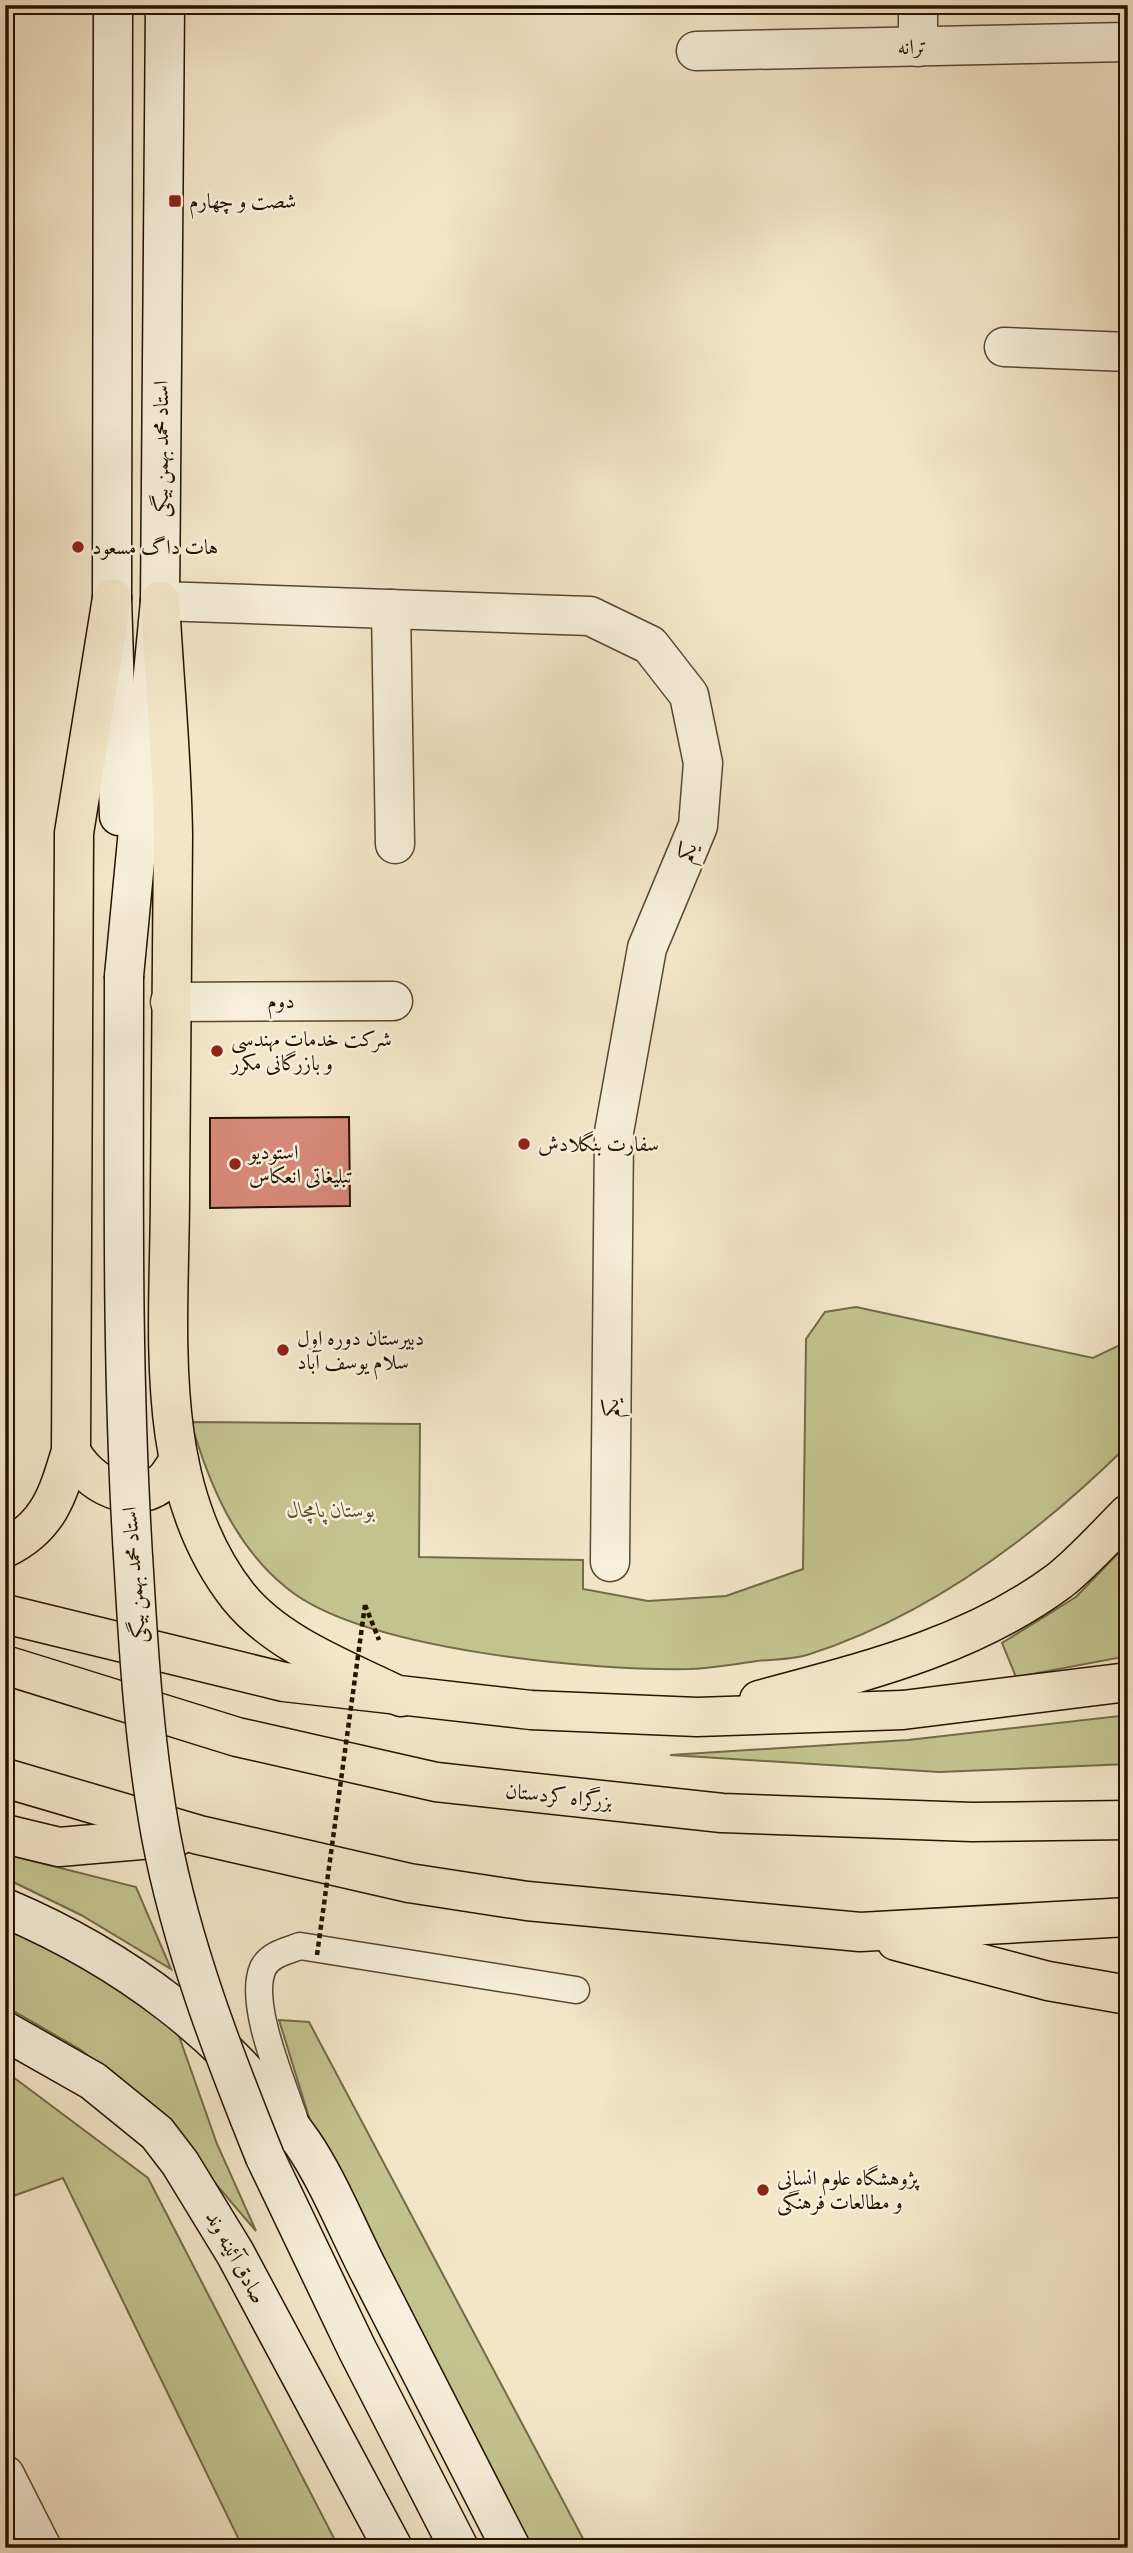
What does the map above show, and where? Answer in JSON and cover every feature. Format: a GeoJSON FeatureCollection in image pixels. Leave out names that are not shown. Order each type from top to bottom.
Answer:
{"type":"FeatureCollection","features":[{"type":"Feature","properties":{"kind":"highway"},"geometry":{"type":"LineString","coordinates":[[5,1548],[36,1526],[55,1502],[71,1451],[74,833],[112,598]]}},
{"type":"Feature","properties":{"kind":"highway"},"geometry":{"type":"LineString","coordinates":[[160,601],[173,835],[170,1366],[179,1460],[193,1514],[211,1552],[239,1597],[285,1637],[401,1697]]}},
{"type":"Feature","properties":{"kind":"highway"},"geometry":{"type":"LineString","coordinates":[[71,1451],[77,1463],[96,1482],[120,1492],[142,1492],[165,1480],[179,1460]]}},
{"type":"Feature","properties":{"kind":"highway"},"geometry":{"type":"LineString","coordinates":[[697,1717],[888,1665],[983,1628],[1060,1580],[1128,1514]]}},
{"type":"Feature","properties":{"kind":"highway"},"geometry":{"type":"LineString","coordinates":[[5,1614],[284,1682],[531,1710],[697,1717],[903,1710],[1128,1682]]}},
{"type":"Feature","properties":{"kind":"highway","name":"بزرگراه کردستان"},"geometry":{"type":"LineString","coordinates":[[5,1665],[237,1737],[436,1782],[722,1813],[972,1822],[1128,1820]]}},
{"type":"Feature","properties":{"kind":"highway"},"geometry":{"type":"LineString","coordinates":[[5,1778],[199,1835],[409,1883],[527,1901],[860,1932],[1128,1917]]}},
{"type":"Feature","properties":{"kind":"highway"},"geometry":{"type":"LineString","coordinates":[[5,1834],[59,1847],[199,1835]]}},
{"type":"Feature","properties":{"kind":"highway"},"geometry":{"type":"LineString","coordinates":[[860,1932],[1048,1981],[1128,1995]]}},
{"type":"Feature","properties":{"kind":"main road","name":"استاد محمد بهمن بیگی"},"geometry":{"type":"LineString","coordinates":[[113,5],[112,598],[124,976],[124,1386],[136,1621],[148,1745],[162,1837],[185,1931],[214,2031],[265,2157],[351,2337],[459,2548]]}},
{"type":"Feature","properties":{"kind":"main road","name":"استاد محمد بهمن بیگی"},"geometry":{"type":"LineString","coordinates":[[124,976],[160,601],[165,5]]}},
{"type":"Feature","properties":{"kind":"main road"},"geometry":{"type":"LineString","coordinates":[[918,5],[918,47]]}},
{"type":"Feature","properties":{"kind":"main road","name":"ترانه"},"geometry":{"type":"LineString","coordinates":[[696,51],[1128,42]]}},
{"type":"Feature","properties":{"kind":"main road"},"geometry":{"type":"LineString","coordinates":[[1004,347],[1128,352]]}},
{"type":"Feature","properties":{"kind":"main road","name":"یکم"},"geometry":{"type":"LineString","coordinates":[[160,601],[590,616],[650,645],[689,695],[703,763],[698,827],[647,948],[614,1132],[610,1562]]}},
{"type":"Feature","properties":{"kind":"main road"},"geometry":{"type":"LineString","coordinates":[[391,609],[395,844]]}},
{"type":"Feature","properties":{"kind":"main road","name":"دوم"},"geometry":{"type":"LineString","coordinates":[[170,1002],[393,1001]]}},
{"type":"Feature","properties":{"kind":"main road"},"geometry":{"type":"LineString","coordinates":[[5,1908],[78,1941],[126,1970],[178,2008],[250,2078],[302,2143],[511,2548]]}},
{"type":"Feature","properties":{"kind":"main road","name":"صادق آئینه وند"},"geometry":{"type":"LineString","coordinates":[[5,2031],[93,2081],[157,2133],[180,2163],[235,2253],[393,2548]]}},
{"type":"Feature","properties":{"kind":"main road"},"geometry":{"type":"LineString","coordinates":[[5,2474],[42,2548]]}},
{"type":"Feature","properties":{"kind":"lane"},"geometry":{"type":"LineString","coordinates":[[302,2143],[264,2022],[259,1990],[264,1967],[275,1955],[300,1946],[576,1990]]}},
{"type":"Feature","properties":{"kind":"path"},"geometry":{"type":"LineString","coordinates":[[317,1955],[365,1605]]}},
{"type":"Feature","properties":{"kind":"green space","name":"بوستان پامچال"},"geometry":{"type":"Polygon","coordinates":[[[856,1307],[1093,1358],[1128,1341],[1128,1445],[1057,1510],[979,1569],[896,1618],[852,1638],[795,1658],[690,1669],[596,1666],[480,1653],[369,1628],[323,1610],[288,1589],[253,1554],[226,1513],[206,1468],[191,1422],[420,1424],[419,1557],[583,1560],[583,1589],[648,1601],[726,1596],[803,1569],[806,1339],[825,1312],[856,1307]]]}},
{"type":"Feature","properties":{"kind":"green space"},"geometry":{"type":"Polygon","coordinates":[[[1128,1543],[1128,1656],[1016,1677],[1002,1643],[1076,1597],[1128,1543]]]}},
{"type":"Feature","properties":{"kind":"green space"},"geometry":{"type":"Polygon","coordinates":[[[1128,1715],[1128,1764],[939,1772],[670,1755],[908,1740],[1128,1715]]]}},
{"type":"Feature","properties":{"kind":"green space"},"geometry":{"type":"Polygon","coordinates":[[[5,1854],[136,1887],[171,1969],[81,1915],[5,1878],[5,1854]]]}},
{"type":"Feature","properties":{"kind":"green space"},"geometry":{"type":"Polygon","coordinates":[[[5,1918],[173,2019],[217,2144],[256,2231],[151,2108],[81,2050],[5,2006],[5,1918]]]}},
{"type":"Feature","properties":{"kind":"green space"},"geometry":{"type":"Polygon","coordinates":[[[279,2020],[309,2022],[588,2548],[533,2548],[317,2143],[279,2020]]]}},
{"type":"Feature","properties":{"kind":"green space"},"geometry":{"type":"Polygon","coordinates":[[[5,2071],[148,2178],[339,2548],[243,2548],[63,2178],[5,2199],[5,2071]]]}},
{"type":"Feature","properties":{"kind":"building"},"geometry":{"type":"Polygon","coordinates":[[[349,1117],[350,1206],[210,1208],[210,1118],[349,1117]]]}},
{"type":"Feature","properties":{"kind":"place","name":"شصت و چهارم"},"geometry":{"type":"Point","coordinates":[175,201]}},
{"type":"Feature","properties":{"kind":"place","name":"هات داگ مسعود"},"geometry":{"type":"Point","coordinates":[78,547]}},
{"type":"Feature","properties":{"kind":"place","name":"شرکت خدمات مهندسی و بازرگانی مکرر"},"geometry":{"type":"Point","coordinates":[217,1051]}},
{"type":"Feature","properties":{"kind":"place","name":"سفارت بنگلادش"},"geometry":{"type":"Point","coordinates":[524,1144]}},
{"type":"Feature","properties":{"kind":"place","name":"استودیو تبلیغاتی انعکاس"},"geometry":{"type":"Point","coordinates":[235,1164]}},
{"type":"Feature","properties":{"kind":"place","name":"دبیرستان دوره اول سلام یوسف آباد"},"geometry":{"type":"Point","coordinates":[283,1350]}},
{"type":"Feature","properties":{"kind":"place","name":"پژوهشگاه علوم انسانی و مطالعات فرهنگی"},"geometry":{"type":"Point","coordinates":[763,2190]}}]}
